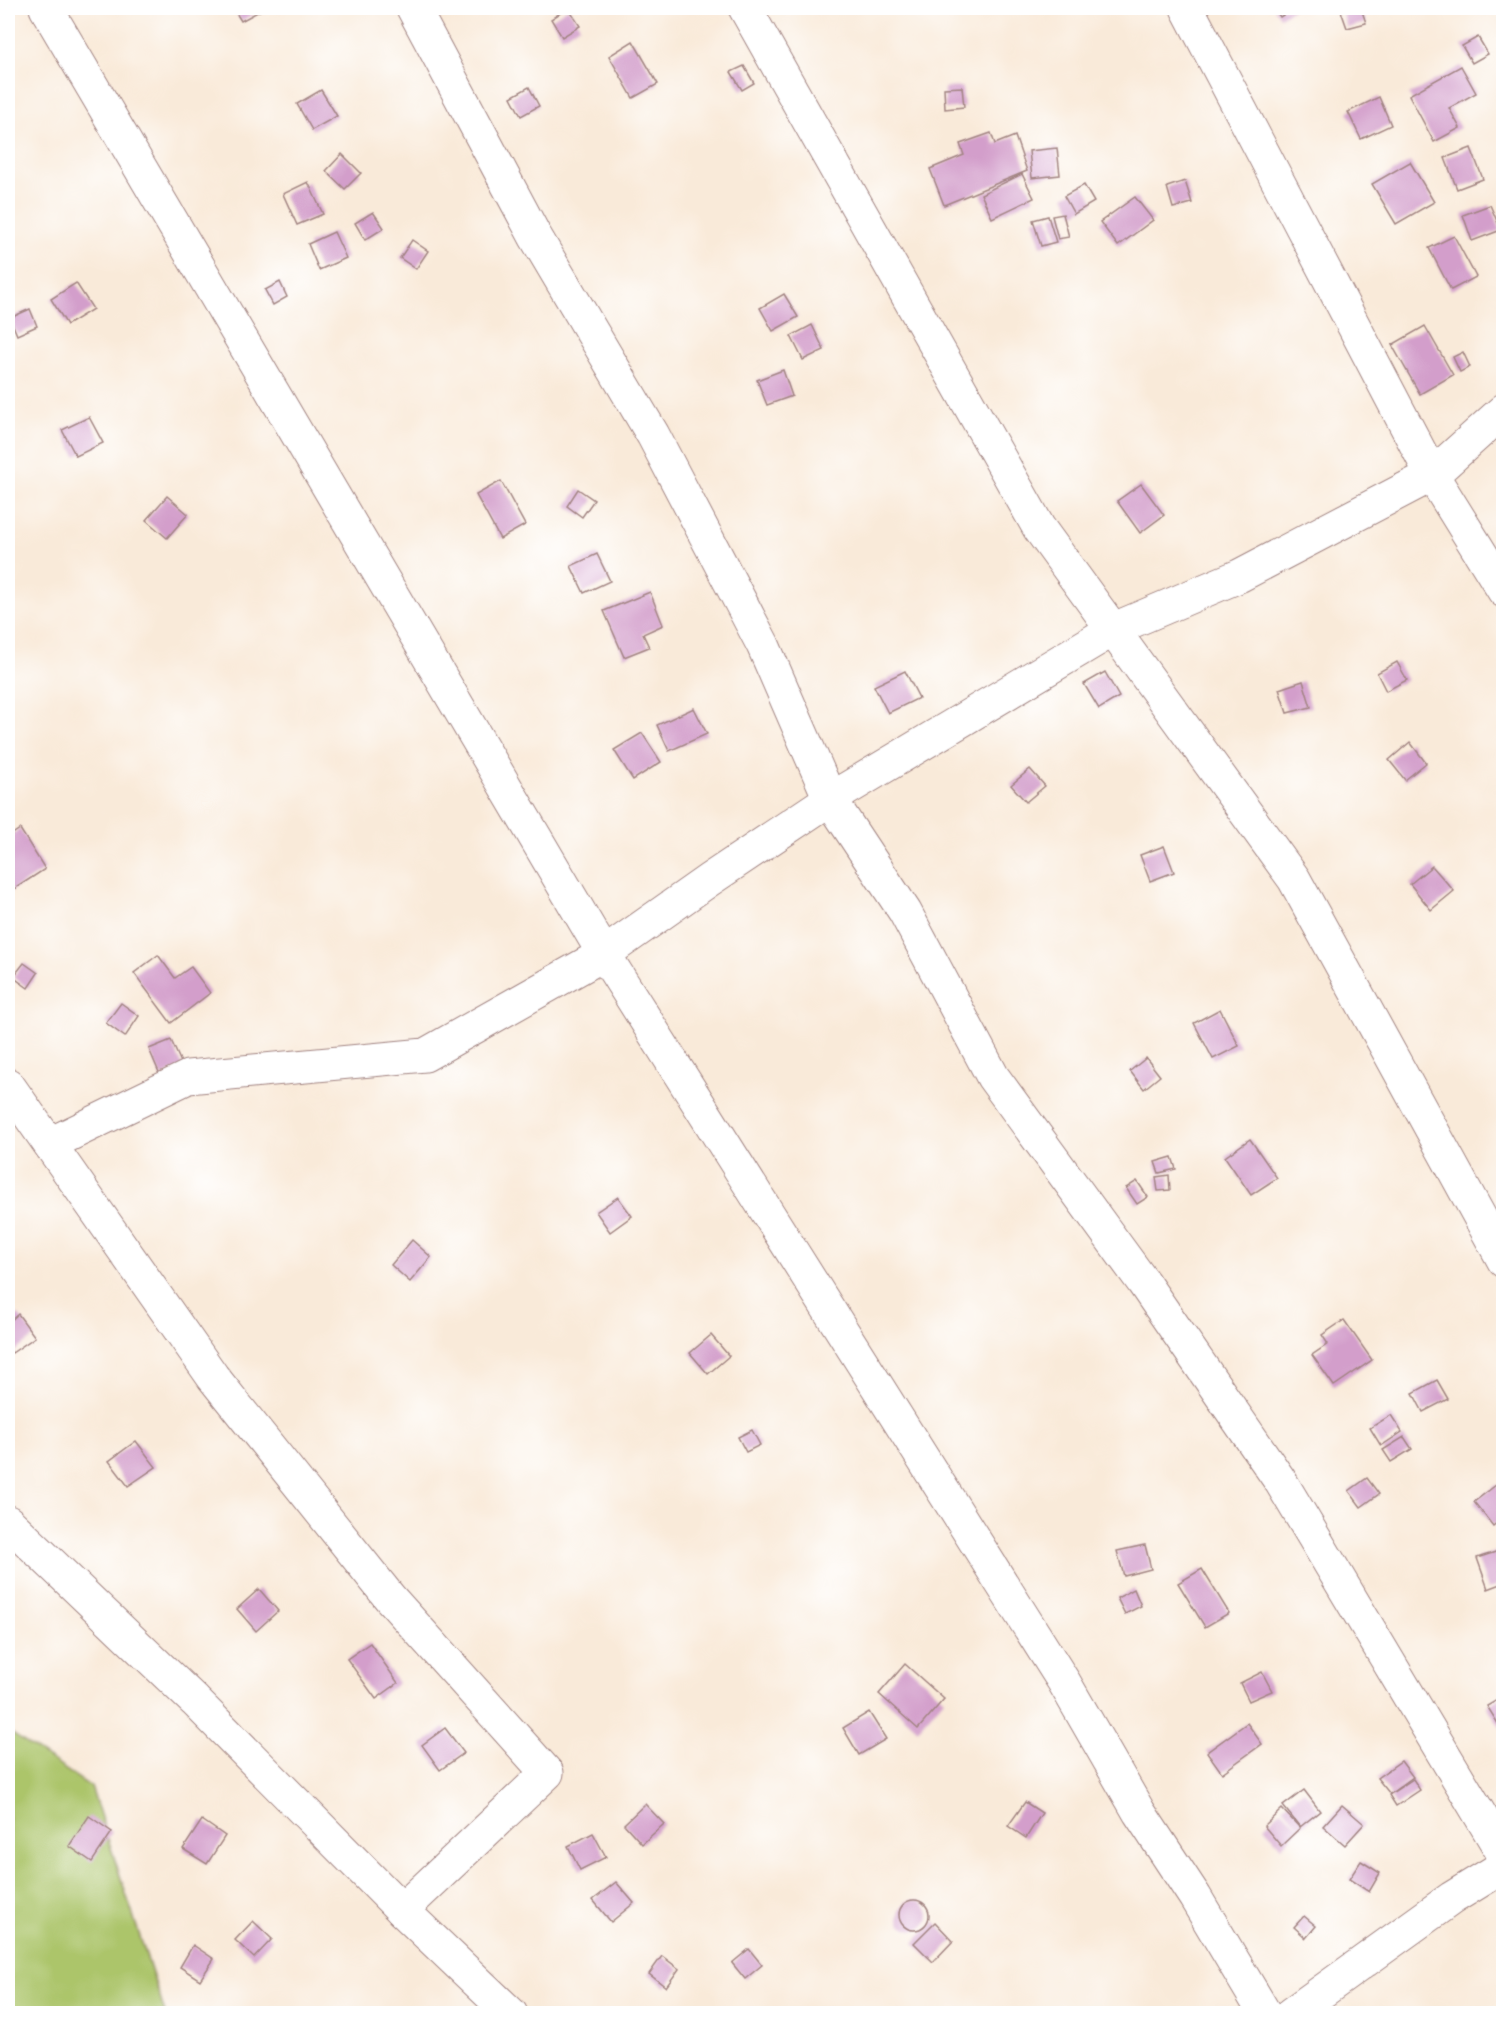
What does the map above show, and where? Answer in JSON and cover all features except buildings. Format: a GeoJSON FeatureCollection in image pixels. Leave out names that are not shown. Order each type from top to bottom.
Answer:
{"type":"FeatureCollection","features":[{"type":"Feature","properties":{"kind":"street"},"geometry":{"type":"LineString","coordinates":[[46,8],[604,954],[1064,1682],[1139,1812],[1195,1897],[1265,2013]]}},
{"type":"Feature","properties":{"kind":"street"},"geometry":{"type":"LineString","coordinates":[[413,8],[535,236],[669,467],[763,645],[830,800],[905,912],[993,1077],[1143,1282],[1281,1482],[1503,1855]]}},
{"type":"Feature","properties":{"kind":"street"},"geometry":{"type":"LineString","coordinates":[[746,8],[1039,528],[1294,879],[1503,1261]]}},
{"type":"Feature","properties":{"kind":"street"},"geometry":{"type":"LineString","coordinates":[[1187,8],[1432,476],[1503,591]]}},
{"type":"Feature","properties":{"kind":"street"},"geometry":{"type":"LineString","coordinates":[[50,1144],[188,1077],[425,1055],[604,954],[709,880],[830,800],[1114,630],[1239,576],[1432,476],[1503,410]]}},
{"type":"Feature","properties":{"kind":"street"},"geometry":{"type":"LineString","coordinates":[[8,1084],[213,1377],[390,1598],[547,1773],[402,1910]]}},
{"type":"Feature","properties":{"kind":"street"},"geometry":{"type":"LineString","coordinates":[[8,1522],[195,1701],[402,1910],[511,2013]]}},
{"type":"Feature","properties":{"kind":"street"},"geometry":{"type":"LineString","coordinates":[[1291,2013],[1452,1898],[1503,1866]]}},
{"type":"Feature","properties":{"kind":"green space"},"geometry":{"type":"Polygon","coordinates":[[[8,1731],[91,1787],[165,2013],[8,2013],[8,1731]]]}}]}
